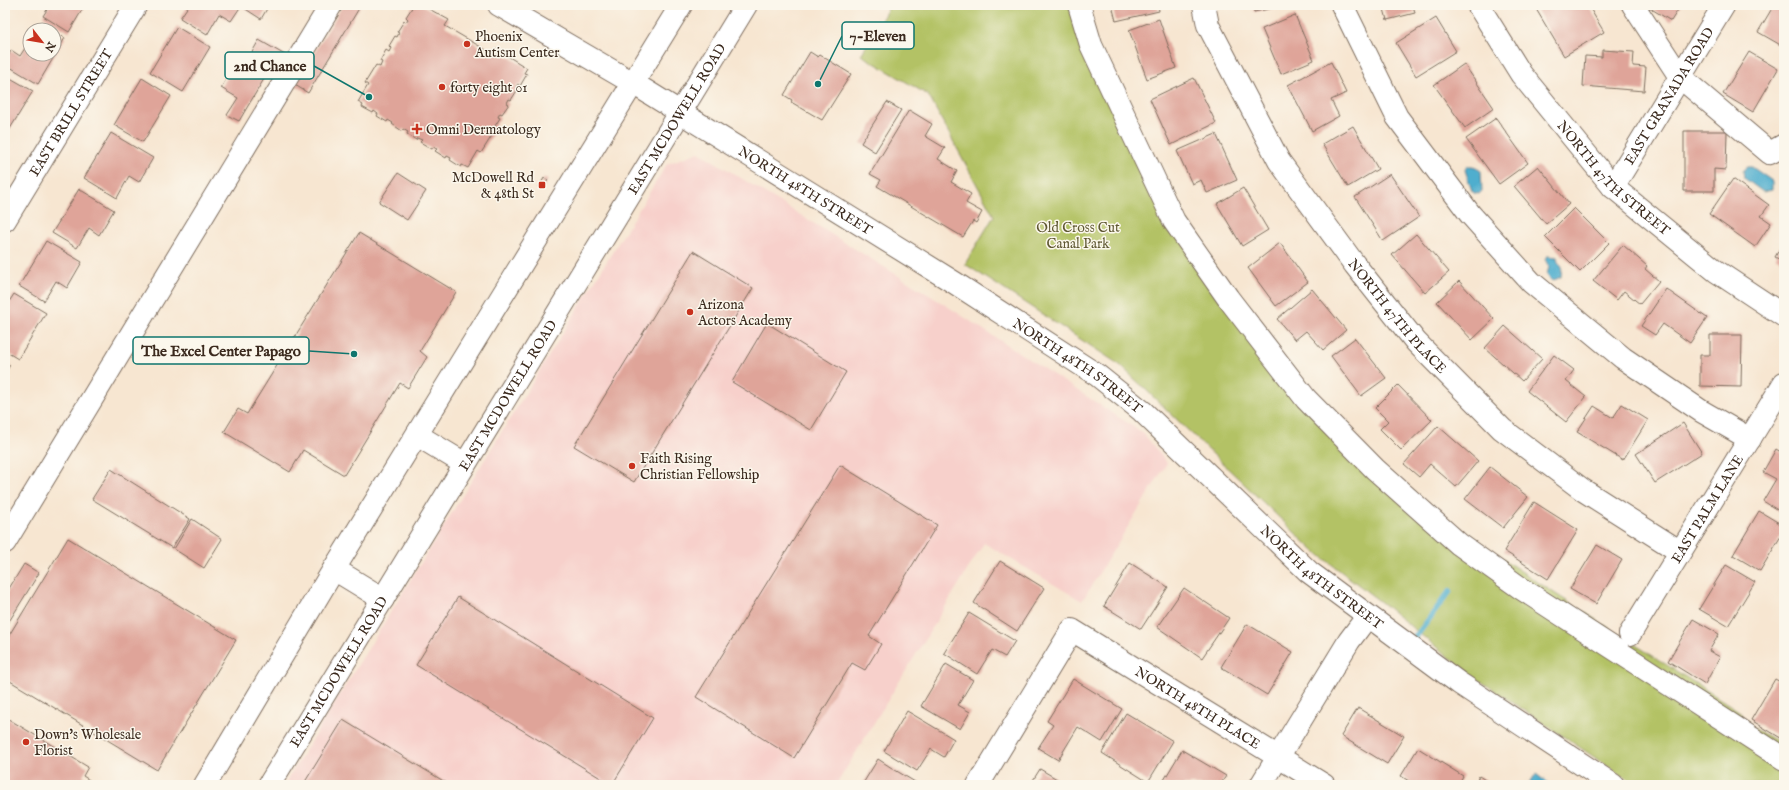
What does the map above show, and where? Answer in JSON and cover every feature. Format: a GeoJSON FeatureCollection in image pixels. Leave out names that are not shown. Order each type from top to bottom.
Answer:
{"type":"FeatureCollection","features":[{"type":"Feature","properties":{"kind":"street","name":"EAST BRILL STREET"},"geometry":{"type":"LineString","coordinates":[[5,220],[136,5]]}},
{"type":"Feature","properties":{"kind":"street"},"geometry":{"type":"LineString","coordinates":[[5,542],[331,5]]}},
{"type":"Feature","properties":{"kind":"street","name":"NORTH 48TH STREET"},"geometry":{"type":"LineString","coordinates":[[499,5],[633,83],[955,283],[1097,375],[1142,411],[1309,572],[1367,617],[1459,683],[1613,785]]}},
{"type":"Feature","properties":{"kind":"street"},"geometry":{"type":"LineString","coordinates":[[205,785],[334,569],[681,5]]}},
{"type":"Feature","properties":{"kind":"street","name":"EAST MCDOWELL ROAD"},"geometry":{"type":"LineString","coordinates":[[269,785],[746,5]]}},
{"type":"Feature","properties":{"kind":"street"},"geometry":{"type":"LineString","coordinates":[[1079,5],[1092,45],[1174,220],[1228,298],[1306,399],[1374,469],[1459,544],[1535,597],[1784,759]]}},
{"type":"Feature","properties":{"kind":"street","name":"NORTH 47TH PLACE"},"geometry":{"type":"LineString","coordinates":[[1204,5],[1208,25],[1280,161],[1355,265],[1416,342],[1502,429],[1583,490],[1679,551]]}},
{"type":"Feature","properties":{"kind":"street"},"geometry":{"type":"LineString","coordinates":[[1342,5],[1397,117],[1470,214],[1531,282],[1623,358],[1702,411],[1750,439]]}},
{"type":"Feature","properties":{"kind":"street","name":"NORTH 47TH STREET"},"geometry":{"type":"LineString","coordinates":[[1478,5],[1521,74],[1613,187],[1716,271],[1784,316]]}},
{"type":"Feature","properties":{"kind":"street"},"geometry":{"type":"LineString","coordinates":[[1633,5],[1680,77],[1770,153],[1784,144]]}},
{"type":"Feature","properties":{"kind":"street","name":"EAST GRANADA ROAD"},"geometry":{"type":"LineString","coordinates":[[1613,187],[1724,5]]}},
{"type":"Feature","properties":{"kind":"street","name":"EAST PALM LANE"},"geometry":{"type":"LineString","coordinates":[[1630,634],[1679,551],[1750,439],[1784,382]]}},
{"type":"Feature","properties":{"kind":"street"},"geometry":{"type":"LineString","coordinates":[[417,435],[465,464]]}},
{"type":"Feature","properties":{"kind":"street"},"geometry":{"type":"LineString","coordinates":[[334,569],[383,599]]}},
{"type":"Feature","properties":{"kind":"street"},"geometry":{"type":"LineString","coordinates":[[1261,785],[1349,641],[1367,617]]}},
{"type":"Feature","properties":{"kind":"street","name":"NORTH 48TH PLACE"},"geometry":{"type":"LineString","coordinates":[[978,785],[1072,630],[1324,785]]}},
{"type":"Feature","properties":{"kind":"shaded area"},"geometry":{"type":"Polygon","coordinates":[[[699,152],[950,308],[1143,433],[1167,463],[1082,601],[984,543],[836,785],[284,785],[667,164],[699,152]]]}},
{"type":"Feature","properties":{"kind":"green space","name":"Old Cross Cut Canal Park"},"geometry":{"type":"Polygon","coordinates":[[[890,5],[1071,5],[1092,67],[1290,391],[1456,528],[1551,591],[1739,711],[1749,726],[1784,745],[1784,785],[1636,785],[1467,672],[1382,603],[1313,550],[1120,365],[965,264],[994,216],[928,95],[861,55],[890,5]]]}},
{"type":"Feature","properties":{"kind":"water"},"geometry":{"type":"Polygon","coordinates":[[[1467,166],[1473,166],[1481,171],[1482,191],[1479,194],[1472,191],[1465,170],[1467,166]]]}},
{"type":"Feature","properties":{"kind":"water"},"geometry":{"type":"Polygon","coordinates":[[[1748,167],[1752,167],[1772,181],[1772,190],[1763,192],[1744,178],[1743,171],[1748,167]]]}},
{"type":"Feature","properties":{"kind":"water"},"geometry":{"type":"Polygon","coordinates":[[[1547,256],[1557,257],[1558,262],[1562,266],[1561,277],[1552,281],[1547,274],[1549,267],[1545,259],[1547,256]]]}},
{"type":"Feature","properties":{"kind":"water"},"geometry":{"type":"Polygon","coordinates":[[[1536,774],[1550,785],[1528,785],[1536,774]]]}},
{"type":"Feature","properties":{"kind":"building"},"geometry":{"type":"Polygon","coordinates":[[[50,5],[85,5],[69,32],[62,28],[62,22],[53,22],[43,16],[50,5]]]}},
{"type":"Feature","properties":{"kind":"building"},"geometry":{"type":"Polygon","coordinates":[[[189,5],[265,5],[268,7],[261,19],[241,6],[231,21],[219,14],[207,35],[180,18],[189,5]]]}},
{"type":"Feature","properties":{"kind":"building"},"geometry":{"type":"Polygon","coordinates":[[[343,5],[361,5],[308,93],[295,85],[343,5]]]}},
{"type":"Feature","properties":{"kind":"building","name":"forty eight 01"},"geometry":{"type":"Polygon","coordinates":[[[416,5],[422,5],[449,20],[445,26],[493,54],[496,49],[527,68],[524,73],[527,74],[520,86],[518,84],[516,87],[518,89],[511,100],[509,99],[507,103],[509,104],[502,114],[500,113],[498,117],[500,118],[493,129],[491,128],[489,132],[493,134],[481,153],[478,151],[468,168],[462,165],[461,167],[450,160],[451,158],[447,156],[446,158],[435,151],[437,149],[433,147],[432,149],[420,142],[422,140],[417,138],[416,140],[407,134],[408,132],[403,129],[402,131],[388,120],[387,122],[377,116],[378,114],[374,111],[373,113],[362,107],[363,105],[358,102],[368,85],[365,83],[376,65],[380,67],[382,62],[380,61],[386,50],[389,52],[391,48],[389,46],[395,36],[397,37],[399,33],[397,32],[404,21],[406,22],[408,19],[406,17],[413,6],[415,7],[416,5]]]}},
{"type":"Feature","properties":{"kind":"building"},"geometry":{"type":"Polygon","coordinates":[[[1112,5],[1158,5],[1159,11],[1116,21],[1112,5]]]}},
{"type":"Feature","properties":{"kind":"building"},"geometry":{"type":"Polygon","coordinates":[[[1253,5],[1283,5],[1283,6],[1254,12],[1253,5]]]}},
{"type":"Feature","properties":{"kind":"building"},"geometry":{"type":"Polygon","coordinates":[[[1383,5],[1413,5],[1415,13],[1387,20],[1383,5]]]}},
{"type":"Feature","properties":{"kind":"building"},"geometry":{"type":"Polygon","coordinates":[[[1542,5],[1588,5],[1604,32],[1564,56],[1536,9],[1542,5]]]}},
{"type":"Feature","properties":{"kind":"building"},"geometry":{"type":"Polygon","coordinates":[[[1645,5],[1681,5],[1671,21],[1645,5]]]}},
{"type":"Feature","properties":{"kind":"building"},"geometry":{"type":"Polygon","coordinates":[[[1774,5],[1784,5],[1784,47],[1758,32],[1774,5]]]}},
{"type":"Feature","properties":{"kind":"building"},"geometry":{"type":"Polygon","coordinates":[[[1295,15],[1314,60],[1281,74],[1262,29],[1295,15]]]}},
{"type":"Feature","properties":{"kind":"building"},"geometry":{"type":"Polygon","coordinates":[[[1436,18],[1456,51],[1416,76],[1396,43],[1436,18]]]}},
{"type":"Feature","properties":{"kind":"building"},"geometry":{"type":"Polygon","coordinates":[[[1159,19],[1176,68],[1147,79],[1129,30],[1159,19]]]}},
{"type":"Feature","properties":{"kind":"building"},"geometry":{"type":"Polygon","coordinates":[[[177,27],[210,47],[183,92],[150,72],[177,27]]]}},
{"type":"Feature","properties":{"kind":"building"},"geometry":{"type":"Polygon","coordinates":[[[62,36],[65,38],[62,43],[62,36]]]}},
{"type":"Feature","properties":{"kind":"building"},"geometry":{"type":"Polygon","coordinates":[[[259,40],[285,55],[273,76],[247,61],[259,40]]]}},
{"type":"Feature","properties":{"kind":"building"},"geometry":{"type":"Polygon","coordinates":[[[11,50],[20,56],[22,53],[22,62],[51,62],[38,84],[5,64],[11,50]]]}},
{"type":"Feature","properties":{"kind":"building"},"geometry":{"type":"Polygon","coordinates":[[[1602,50],[1634,52],[1633,66],[1646,67],[1644,91],[1583,86],[1585,56],[1602,57],[1602,50]]]}},
{"type":"Feature","properties":{"kind":"building"},"geometry":{"type":"Polygon","coordinates":[[[810,52],[818,57],[820,55],[851,74],[822,120],[791,102],[792,100],[784,95],[810,52]]]}},
{"type":"Feature","properties":{"kind":"building"},"geometry":{"type":"Polygon","coordinates":[[[1749,52],[1778,69],[1753,112],[1723,94],[1749,52]]]}},
{"type":"Feature","properties":{"kind":"building"},"geometry":{"type":"Polygon","coordinates":[[[236,62],[264,79],[239,121],[227,115],[238,98],[221,88],[236,62]]]}},
{"type":"Feature","properties":{"kind":"building"},"geometry":{"type":"Polygon","coordinates":[[[1331,62],[1346,93],[1331,100],[1339,116],[1312,131],[1288,85],[1331,62]]]}},
{"type":"Feature","properties":{"kind":"building"},"geometry":{"type":"Polygon","coordinates":[[[1464,64],[1494,108],[1465,128],[1434,85],[1464,64]]]}},
{"type":"Feature","properties":{"kind":"building"},"geometry":{"type":"Polygon","coordinates":[[[5,75],[33,91],[8,132],[5,131],[5,75]]]}},
{"type":"Feature","properties":{"kind":"building"},"geometry":{"type":"Polygon","coordinates":[[[142,78],[171,96],[143,142],[114,125],[142,78]]]}},
{"type":"Feature","properties":{"kind":"building"},"geometry":{"type":"Polygon","coordinates":[[[1194,78],[1216,123],[1171,145],[1150,99],[1194,78]]]}},
{"type":"Feature","properties":{"kind":"building"},"geometry":{"type":"Polygon","coordinates":[[[887,102],[901,110],[875,152],[861,143],[887,102]]]}},
{"type":"Feature","properties":{"kind":"building"},"geometry":{"type":"Polygon","coordinates":[[[909,110],[932,124],[925,136],[945,148],[938,159],[957,171],[951,182],[971,194],[966,203],[982,212],[976,223],[973,221],[963,237],[877,186],[881,180],[870,174],[909,110]]]}},
{"type":"Feature","properties":{"kind":"building"},"geometry":{"type":"Polygon","coordinates":[[[1496,118],[1528,163],[1499,184],[1466,139],[1496,118]]]}},
{"type":"Feature","properties":{"kind":"building"},"geometry":{"type":"Polygon","coordinates":[[[1353,126],[1378,169],[1348,187],[1322,144],[1353,126]]]}},
{"type":"Feature","properties":{"kind":"building"},"geometry":{"type":"Polygon","coordinates":[[[1684,131],[1727,131],[1726,170],[1714,169],[1714,191],[1684,191],[1684,131]]]}},
{"type":"Feature","properties":{"kind":"building"},"geometry":{"type":"Polygon","coordinates":[[[111,133],[153,158],[139,182],[129,176],[117,198],[84,178],[111,133]]]}},
{"type":"Feature","properties":{"kind":"building"},"geometry":{"type":"Polygon","coordinates":[[[1216,134],[1237,180],[1207,193],[1201,180],[1192,184],[1177,151],[1216,134]]]}},
{"type":"Feature","properties":{"kind":"building"},"geometry":{"type":"Polygon","coordinates":[[[1538,166],[1569,204],[1546,224],[1514,186],[1538,166]]]}},
{"type":"Feature","properties":{"kind":"building"},"geometry":{"type":"Polygon","coordinates":[[[398,173],[426,191],[407,220],[379,202],[398,173]]]}},
{"type":"Feature","properties":{"kind":"building"},"geometry":{"type":"Polygon","coordinates":[[[1390,174],[1419,217],[1383,241],[1355,197],[1390,174]]]}},
{"type":"Feature","properties":{"kind":"building"},"geometry":{"type":"Polygon","coordinates":[[[544,178],[548,180],[542,189],[539,187],[544,178]]]}},
{"type":"Feature","properties":{"kind":"building"},"geometry":{"type":"Polygon","coordinates":[[[1733,179],[1769,205],[1761,216],[1771,223],[1755,247],[1709,214],[1733,179]]]}},
{"type":"Feature","properties":{"kind":"building"},"geometry":{"type":"Polygon","coordinates":[[[1243,188],[1268,230],[1242,246],[1217,204],[1243,188]]]}},
{"type":"Feature","properties":{"kind":"building"},"geometry":{"type":"Polygon","coordinates":[[[79,189],[114,210],[99,235],[89,228],[77,248],[52,233],[79,189]]]}},
{"type":"Feature","properties":{"kind":"building"},"geometry":{"type":"Polygon","coordinates":[[[1574,208],[1609,243],[1580,272],[1545,237],[1574,208]]]}},
{"type":"Feature","properties":{"kind":"building"},"geometry":{"type":"Polygon","coordinates":[[[359,233],[456,292],[420,351],[427,357],[408,388],[400,383],[344,475],[303,450],[290,472],[224,432],[238,409],[247,414],[359,233]]]}},
{"type":"Feature","properties":{"kind":"building"},"geometry":{"type":"Polygon","coordinates":[[[1416,234],[1449,272],[1425,293],[1392,255],[1416,234]]]}},
{"type":"Feature","properties":{"kind":"building"},"geometry":{"type":"Polygon","coordinates":[[[46,241],[82,262],[67,288],[56,281],[44,301],[19,286],[46,241]]]}},
{"type":"Feature","properties":{"kind":"building"},"geometry":{"type":"Polygon","coordinates":[[[1784,241],[1784,262],[1775,257],[1784,241]]]}},
{"type":"Feature","properties":{"kind":"building"},"geometry":{"type":"Polygon","coordinates":[[[1280,243],[1308,282],[1276,306],[1248,268],[1280,243]]]}},
{"type":"Feature","properties":{"kind":"building"},"geometry":{"type":"Polygon","coordinates":[[[1623,245],[1647,266],[1645,269],[1659,281],[1640,304],[1624,291],[1617,300],[1593,281],[1623,245]]]}},
{"type":"Feature","properties":{"kind":"building"},"geometry":{"type":"Polygon","coordinates":[[[693,251],[753,288],[634,482],[574,446],[693,251]]]}},
{"type":"Feature","properties":{"kind":"building"},"geometry":{"type":"Polygon","coordinates":[[[1459,281],[1494,319],[1472,340],[1437,302],[1459,281]]]}},
{"type":"Feature","properties":{"kind":"building"},"geometry":{"type":"Polygon","coordinates":[[[1312,289],[1346,330],[1323,350],[1306,331],[1295,340],[1277,319],[1312,289]]]}},
{"type":"Feature","properties":{"kind":"building"},"geometry":{"type":"Polygon","coordinates":[[[1666,289],[1707,318],[1690,343],[1663,324],[1655,335],[1641,326],[1666,289]]]}},
{"type":"Feature","properties":{"kind":"building"},"geometry":{"type":"Polygon","coordinates":[[[14,294],[46,313],[18,359],[5,351],[5,308],[14,294]]]}},
{"type":"Feature","properties":{"kind":"building"},"geometry":{"type":"Polygon","coordinates":[[[767,323],[846,372],[811,430],[732,382],[767,323]]]}},
{"type":"Feature","properties":{"kind":"building"},"geometry":{"type":"Polygon","coordinates":[[[1505,326],[1542,359],[1522,381],[1485,348],[1505,326]]]}},
{"type":"Feature","properties":{"kind":"building"},"geometry":{"type":"Polygon","coordinates":[[[1710,335],[1742,335],[1741,387],[1700,386],[1700,355],[1710,355],[1710,335]]]}},
{"type":"Feature","properties":{"kind":"building"},"geometry":{"type":"Polygon","coordinates":[[[1355,338],[1386,378],[1361,396],[1331,356],[1355,338]]]}},
{"type":"Feature","properties":{"kind":"building"},"geometry":{"type":"Polygon","coordinates":[[[1554,355],[1574,370],[1566,381],[1586,397],[1566,422],[1527,391],[1554,355]]]}},
{"type":"Feature","properties":{"kind":"building"},"geometry":{"type":"Polygon","coordinates":[[[5,362],[10,365],[5,373],[5,362]]]}},
{"type":"Feature","properties":{"kind":"building"},"geometry":{"type":"Polygon","coordinates":[[[1398,385],[1432,420],[1401,450],[1380,429],[1388,421],[1375,408],[1398,385]]]}},
{"type":"Feature","properties":{"kind":"building"},"geometry":{"type":"Polygon","coordinates":[[[1622,404],[1648,420],[1623,460],[1577,432],[1594,406],[1613,418],[1622,404]]]}},
{"type":"Feature","properties":{"kind":"building"},"geometry":{"type":"Polygon","coordinates":[[[1683,423],[1702,453],[1655,483],[1636,454],[1683,423]]]}},
{"type":"Feature","properties":{"kind":"building"},"geometry":{"type":"Polygon","coordinates":[[[1438,426],[1478,461],[1456,487],[1430,464],[1419,477],[1404,464],[1438,426]]]}},
{"type":"Feature","properties":{"kind":"building"},"geometry":{"type":"Polygon","coordinates":[[[1776,449],[1784,454],[1784,514],[1763,501],[1776,479],[1763,472],[1776,449]]]}},
{"type":"Feature","properties":{"kind":"building"},"geometry":{"type":"Polygon","coordinates":[[[840,465],[937,525],[869,636],[881,644],[865,670],[852,663],[794,758],[696,697],[840,465]]]}},
{"type":"Feature","properties":{"kind":"building"},"geometry":{"type":"Polygon","coordinates":[[[1490,467],[1528,497],[1503,528],[1465,499],[1490,467]]]}},
{"type":"Feature","properties":{"kind":"building"},"geometry":{"type":"Polygon","coordinates":[[[111,469],[190,519],[172,548],[92,499],[111,469]]]}},
{"type":"Feature","properties":{"kind":"building"},"geometry":{"type":"Polygon","coordinates":[[[1534,502],[1578,530],[1548,579],[1504,551],[1534,502]]]}},
{"type":"Feature","properties":{"kind":"building"},"geometry":{"type":"Polygon","coordinates":[[[1759,511],[1784,526],[1784,531],[1760,571],[1733,555],[1759,511]]]}},
{"type":"Feature","properties":{"kind":"building"},"geometry":{"type":"Polygon","coordinates":[[[192,519],[222,539],[204,568],[174,549],[192,519]]]}},
{"type":"Feature","properties":{"kind":"building"},"geometry":{"type":"Polygon","coordinates":[[[68,538],[236,640],[157,770],[5,678],[5,642],[68,538]]]}},
{"type":"Feature","properties":{"kind":"building"},"geometry":{"type":"Polygon","coordinates":[[[1597,545],[1622,560],[1596,604],[1570,589],[1597,545]]]}},
{"type":"Feature","properties":{"kind":"building"},"geometry":{"type":"Polygon","coordinates":[[[1000,561],[1044,588],[1017,631],[974,603],[1000,561]]]}},
{"type":"Feature","properties":{"kind":"building"},"geometry":{"type":"Polygon","coordinates":[[[1130,563],[1168,587],[1141,629],[1104,606],[1130,563]]]}},
{"type":"Feature","properties":{"kind":"building"},"geometry":{"type":"Polygon","coordinates":[[[24,564],[39,573],[5,628],[5,595],[24,564]]]}},
{"type":"Feature","properties":{"kind":"building"},"geometry":{"type":"Polygon","coordinates":[[[1726,565],[1755,582],[1728,626],[1699,609],[1726,565]]]}},
{"type":"Feature","properties":{"kind":"building"},"geometry":{"type":"Polygon","coordinates":[[[1184,588],[1229,618],[1202,658],[1157,627],[1184,588]]]}},
{"type":"Feature","properties":{"kind":"building"},"geometry":{"type":"Polygon","coordinates":[[[458,597],[653,718],[612,785],[416,665],[458,597]]]}},
{"type":"Feature","properties":{"kind":"building"},"geometry":{"type":"Polygon","coordinates":[[[969,613],[1015,641],[1005,657],[992,650],[977,674],[944,653],[969,613]]]}},
{"type":"Feature","properties":{"kind":"building"},"geometry":{"type":"Polygon","coordinates":[[[1693,619],[1719,634],[1709,651],[1720,657],[1705,684],[1668,661],[1693,619]]]}},
{"type":"Feature","properties":{"kind":"building"},"geometry":{"type":"Polygon","coordinates":[[[1247,624],[1293,652],[1267,695],[1221,667],[1247,624]]]}},
{"type":"Feature","properties":{"kind":"building"},"geometry":{"type":"Polygon","coordinates":[[[946,664],[973,680],[958,705],[970,712],[960,729],[921,706],[946,664]]]}},
{"type":"Feature","properties":{"kind":"building"},"geometry":{"type":"Polygon","coordinates":[[[1073,679],[1122,709],[1102,742],[1078,727],[1058,760],[1038,748],[1053,725],[1047,721],[1073,679]]]}},
{"type":"Feature","properties":{"kind":"building"},"geometry":{"type":"Polygon","coordinates":[[[1775,679],[1784,684],[1784,740],[1751,720],[1775,679]]]}},
{"type":"Feature","properties":{"kind":"building"},"geometry":{"type":"Polygon","coordinates":[[[1358,708],[1404,736],[1387,764],[1341,736],[1358,708]]]}},
{"type":"Feature","properties":{"kind":"building"},"geometry":{"type":"Polygon","coordinates":[[[907,711],[954,739],[944,757],[931,749],[917,771],[884,751],[907,711]]]}},
{"type":"Feature","properties":{"kind":"building"},"geometry":{"type":"Polygon","coordinates":[[[1126,713],[1173,741],[1148,782],[1102,753],[1126,713]]]}},
{"type":"Feature","properties":{"kind":"building","name":"Down's Wholesale Florist"},"geometry":{"type":"Polygon","coordinates":[[[5,717],[88,767],[83,776],[97,785],[5,785],[5,717]]]}},
{"type":"Feature","properties":{"kind":"building"},"geometry":{"type":"Polygon","coordinates":[[[343,720],[450,785],[303,785],[343,720]]]}},
{"type":"Feature","properties":{"kind":"building"},"geometry":{"type":"Polygon","coordinates":[[[1418,748],[1463,776],[1458,785],[1415,785],[1401,776],[1418,748]]]}},
{"type":"Feature","properties":{"kind":"building"},"geometry":{"type":"Polygon","coordinates":[[[1182,750],[1226,776],[1220,785],[1161,785],[1182,750]]]}},
{"type":"Feature","properties":{"kind":"building"},"geometry":{"type":"Polygon","coordinates":[[[878,759],[895,770],[920,785],[862,785],[878,759]]]}},
{"type":"Feature","properties":{"kind":"building"},"geometry":{"type":"Polygon","coordinates":[[[1040,769],[1067,785],[1030,785],[1040,769]]]}},
{"type":"Feature","properties":{"kind":"building"},"geometry":{"type":"Polygon","coordinates":[[[1479,776],[1493,785],[1474,785],[1479,776]]]}},
{"type":"Feature","properties":{"kind":"waterway"},"geometry":{"type":"LineString","coordinates":[[1411,643],[1450,591]]}},
{"type":"Feature","properties":{"kind":"place","name":"Phoenix Autism Center"},"geometry":{"type":"Point","coordinates":[467,44]}},
{"type":"Feature","properties":{"kind":"place","name":"7-Eleven"},"geometry":{"type":"Point","coordinates":[818,84]}},
{"type":"Feature","properties":{"kind":"place","name":"forty eight 01"},"geometry":{"type":"Point","coordinates":[442,87]}},
{"type":"Feature","properties":{"kind":"place","name":"2nd Chance"},"geometry":{"type":"Point","coordinates":[369,97]}},
{"type":"Feature","properties":{"kind":"place","name":"Omni Dermatology"},"geometry":{"type":"Point","coordinates":[417,129]}},
{"type":"Feature","properties":{"kind":"place","name":"McDowell Rd & 48th St"},"geometry":{"type":"Point","coordinates":[542,185]}},
{"type":"Feature","properties":{"kind":"place","name":"Arizona Actors Academy"},"geometry":{"type":"Point","coordinates":[690,312]}},
{"type":"Feature","properties":{"kind":"place","name":"The Excel Center Papago"},"geometry":{"type":"Point","coordinates":[354,354]}},
{"type":"Feature","properties":{"kind":"place","name":"Faith Rising Christian Fellowship"},"geometry":{"type":"Point","coordinates":[632,466]}},
{"type":"Feature","properties":{"kind":"place","name":"Down's Wholesale Florist"},"geometry":{"type":"Point","coordinates":[26,742]}}]}
